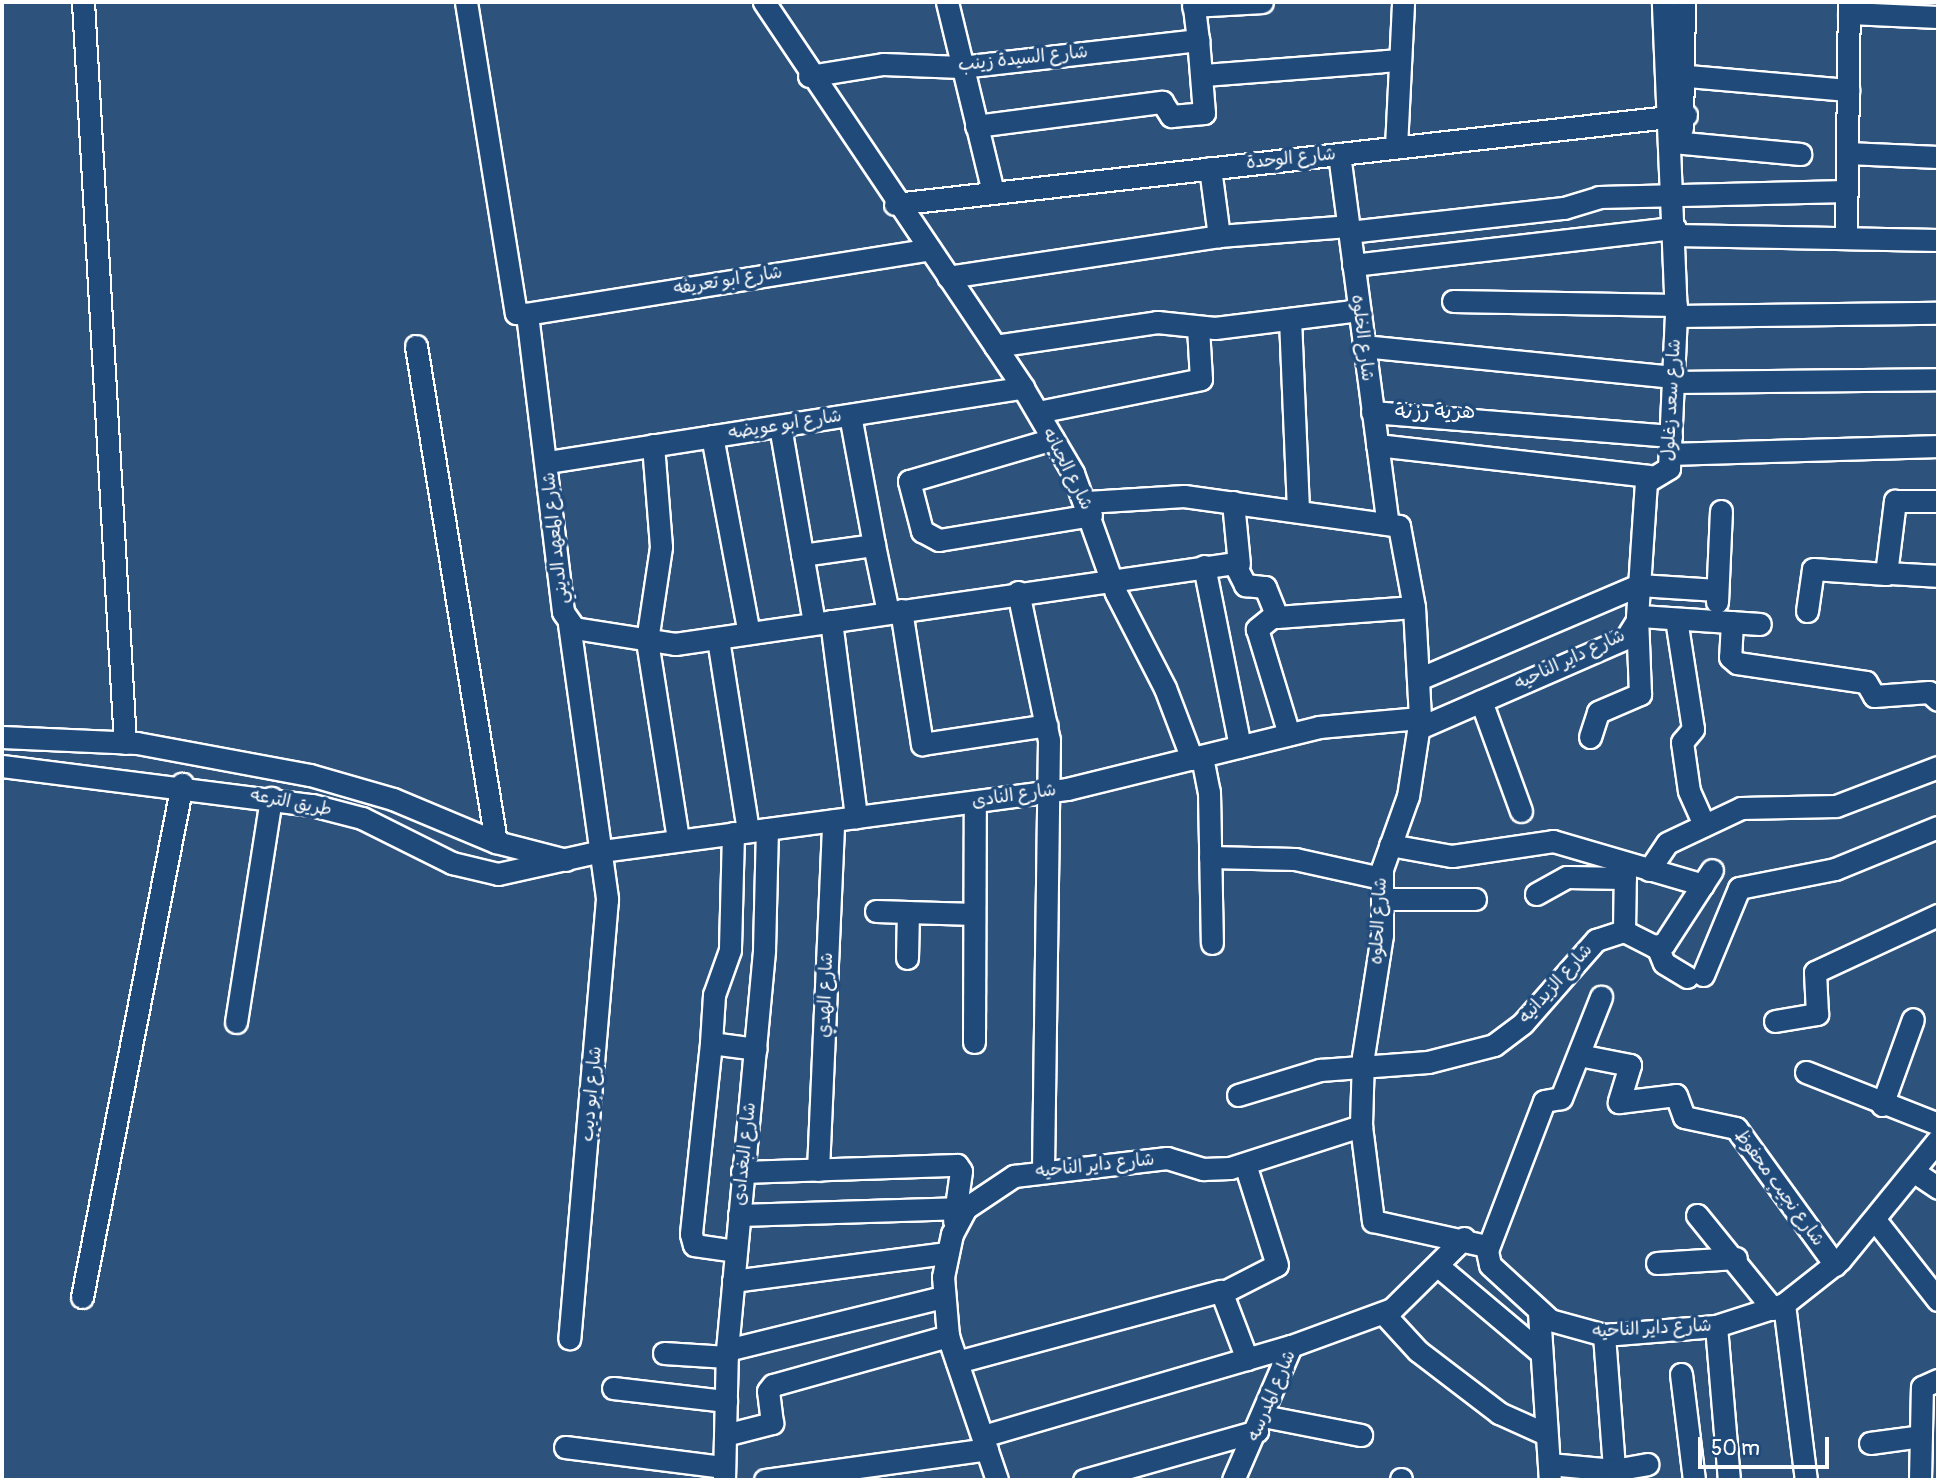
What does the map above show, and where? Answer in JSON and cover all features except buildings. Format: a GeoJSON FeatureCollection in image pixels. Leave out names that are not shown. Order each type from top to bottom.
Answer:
{"type":"FeatureCollection","features":[{"type":"Feature","properties":{"kind":"street"},"geometry":{"type":"LineString","coordinates":[[83,2],[125,743]]}},
{"type":"Feature","properties":{"kind":"street","name":"شارع المعهد الديني"},"geometry":{"type":"LineString","coordinates":[[466,2],[516,313],[526,314],[569,624],[646,641],[718,639],[1109,578],[1239,564]]}},
{"type":"Feature","properties":{"kind":"street","name":"شارع الجبانه"},"geometry":{"type":"LineString","coordinates":[[764,2],[809,76],[1023,388],[1054,439],[1089,508],[1109,578],[1197,758],[1210,857],[1212,943]]}},
{"type":"Feature","properties":{"kind":"street"},"geometry":{"type":"LineString","coordinates":[[948,2],[961,67],[993,192]]}},
{"type":"Feature","properties":{"kind":"street"},"geometry":{"type":"LineString","coordinates":[[976,126],[1162,102],[1171,116],[1202,114],[1208,107],[1193,4],[1262,2]]}},
{"type":"Feature","properties":{"kind":"street"},"geometry":{"type":"LineString","coordinates":[[1396,147],[1397,60],[1403,2]]}},
{"type":"Feature","properties":{"kind":"street","name":"شارع سعد زغلول"},"geometry":{"type":"LineString","coordinates":[[1663,2],[1677,116]]}},
{"type":"Feature","properties":{"kind":"street","name":"شارع سعد زغلول"},"geometry":{"type":"LineString","coordinates":[[1590,737],[1598,712],[1640,694],[1637,617],[1649,476],[1666,474],[1670,445],[1676,310],[1673,142],[1687,76],[1684,2]]}},
{"type":"Feature","properties":{"kind":"street"},"geometry":{"type":"LineString","coordinates":[[1846,238],[1849,7],[1938,17]]}},
{"type":"Feature","properties":{"kind":"street","name":"شارع السيدة زينب"},"geometry":{"type":"LineString","coordinates":[[809,76],[883,64],[961,67],[1198,39]]}},
{"type":"Feature","properties":{"kind":"street"},"geometry":{"type":"LineString","coordinates":[[1204,75],[1397,60]]}},
{"type":"Feature","properties":{"kind":"street"},"geometry":{"type":"LineString","coordinates":[[1687,76],[1848,90]]}},
{"type":"Feature","properties":{"kind":"street","name":"شارع الوحدة"},"geometry":{"type":"LineString","coordinates":[[895,204],[1677,116]]}},
{"type":"Feature","properties":{"kind":"street"},"geometry":{"type":"LineString","coordinates":[[1673,142],[1800,154]]}},
{"type":"Feature","properties":{"kind":"street"},"geometry":{"type":"LineString","coordinates":[[1847,153],[1938,157]]}},
{"type":"Feature","properties":{"kind":"street","name":"شارع الخلوه"},"geometry":{"type":"LineString","coordinates":[[1339,154],[1387,521],[1399,526],[1415,607],[1422,678],[1419,723],[1408,796],[1390,845],[1381,888],[1363,1065],[1361,1126]]}},
{"type":"Feature","properties":{"kind":"street"},"geometry":{"type":"LineString","coordinates":[[1210,168],[1219,236]]}},
{"type":"Feature","properties":{"kind":"street"},"geometry":{"type":"LineString","coordinates":[[948,277],[1219,236],[1348,229],[1674,192],[1846,191]]}},
{"type":"Feature","properties":{"kind":"street"},"geometry":{"type":"LineString","coordinates":[[1353,265],[1675,232],[1938,240]]}},
{"type":"Feature","properties":{"kind":"street","name":"شارع ابو تعريفه"},"geometry":{"type":"LineString","coordinates":[[526,314],[930,249]]}},
{"type":"Feature","properties":{"kind":"street"},"geometry":{"type":"LineString","coordinates":[[1453,302],[1676,310],[1938,313]]}},
{"type":"Feature","properties":{"kind":"street"},"geometry":{"type":"LineString","coordinates":[[995,346],[1157,322],[1198,327],[1359,310]]}},
{"type":"Feature","properties":{"kind":"street"},"geometry":{"type":"LineString","coordinates":[[1290,319],[1298,510]]}},
{"type":"Feature","properties":{"kind":"street"},"geometry":{"type":"LineString","coordinates":[[1038,412],[1201,379],[1198,327]]}},
{"type":"Feature","properties":{"kind":"street"},"geometry":{"type":"LineString","coordinates":[[416,346],[496,842]]}},
{"type":"Feature","properties":{"kind":"street"},"geometry":{"type":"LineString","coordinates":[[1363,346],[1673,379],[1938,379]]}},
{"type":"Feature","properties":{"kind":"street","name":"شارع ابو عويضه"},"geometry":{"type":"LineString","coordinates":[[548,462],[1023,388]]}},
{"type":"Feature","properties":{"kind":"street"},"geometry":{"type":"LineString","coordinates":[[1372,412],[1670,445],[1938,446]]}},
{"type":"Feature","properties":{"kind":"street"},"geometry":{"type":"LineString","coordinates":[[850,415],[874,545],[895,611],[922,744],[1047,724]]}},
{"type":"Feature","properties":{"kind":"street"},"geometry":{"type":"LineString","coordinates":[[780,426],[802,555],[823,622],[856,817]]}},
{"type":"Feature","properties":{"kind":"street"},"geometry":{"type":"LineString","coordinates":[[712,436],[748,633]]}},
{"type":"Feature","properties":{"kind":"street"},"geometry":{"type":"LineString","coordinates":[[1054,439],[909,481],[922,531],[939,540],[1159,496],[1233,502],[1387,521]]}},
{"type":"Feature","properties":{"kind":"street"},"geometry":{"type":"LineString","coordinates":[[653,445],[662,547],[646,641],[678,840]]}},
{"type":"Feature","properties":{"kind":"street"},"geometry":{"type":"LineString","coordinates":[[1377,445],[1649,476]]}},
{"type":"Feature","properties":{"kind":"street"},"geometry":{"type":"LineString","coordinates":[[1888,573],[1895,502],[1938,501]]}},
{"type":"Feature","properties":{"kind":"street"},"geometry":{"type":"LineString","coordinates":[[1233,502],[1239,564],[1245,585],[1267,589],[1273,616]]}},
{"type":"Feature","properties":{"kind":"street"},"geometry":{"type":"LineString","coordinates":[[1721,511],[1717,590],[1734,662],[1866,682],[1874,696],[1936,701]]}},
{"type":"Feature","properties":{"kind":"street"},"geometry":{"type":"LineString","coordinates":[[802,555],[874,545]]}},
{"type":"Feature","properties":{"kind":"street"},"geometry":{"type":"LineString","coordinates":[[1204,566],[1240,746]]}},
{"type":"Feature","properties":{"kind":"street"},"geometry":{"type":"LineString","coordinates":[[1807,611],[1816,567],[1938,576]]}},
{"type":"Feature","properties":{"kind":"street"},"geometry":{"type":"LineString","coordinates":[[1422,678],[1639,585],[1717,590]]}},
{"type":"Feature","properties":{"kind":"street"},"geometry":{"type":"LineString","coordinates":[[1018,592],[1047,724],[1049,792],[1043,1172]]}},
{"type":"Feature","properties":{"kind":"street"},"geometry":{"type":"LineString","coordinates":[[1289,734],[1257,629],[1273,616],[1415,607]]}},
{"type":"Feature","properties":{"kind":"street","name":"شارع داير الناحيه"},"geometry":{"type":"LineString","coordinates":[[1419,723],[1481,701],[1626,638],[1637,617],[1760,624]]}},
{"type":"Feature","properties":{"kind":"street"},"geometry":{"type":"LineString","coordinates":[[1676,619],[1693,729],[1682,742],[1689,791],[1704,825]]}},
{"type":"Feature","properties":{"kind":"street","name":"شارع ابو ديب"},"geometry":{"type":"LineString","coordinates":[[569,624],[607,899],[569,1338]]}},
{"type":"Feature","properties":{"kind":"street"},"geometry":{"type":"LineString","coordinates":[[718,639],[749,831],[730,950],[714,995],[691,1234],[694,1245],[736,1251]]}},
{"type":"Feature","properties":{"kind":"street"},"geometry":{"type":"LineString","coordinates":[[1481,701],[1521,811]]}},
{"type":"Feature","properties":{"kind":"street","name":"شارع النادى"},"geometry":{"type":"LineString","coordinates":[[602,851],[1049,792],[1289,734],[1351,722],[1419,723]]}},
{"type":"Feature","properties":{"kind":"street","name":"طريق الترعه"},"geometry":{"type":"LineString","coordinates":[[2,737],[125,743],[183,751],[355,785],[496,842],[567,860]]}},
{"type":"Feature","properties":{"kind":"street"},"geometry":{"type":"LineString","coordinates":[[82,1297],[183,751]]}},
{"type":"Feature","properties":{"kind":"street","name":"طريق الترعه"},"geometry":{"type":"LineString","coordinates":[[2,765],[179,784],[271,798],[362,818],[473,870],[527,872],[602,851]]}},
{"type":"Feature","properties":{"kind":"street"},"geometry":{"type":"LineString","coordinates":[[1649,870],[1662,846],[1753,805],[1836,806],[1938,767]]}},
{"type":"Feature","properties":{"kind":"street"},"geometry":{"type":"LineString","coordinates":[[236,1022],[271,798]]}},
{"type":"Feature","properties":{"kind":"street"},"geometry":{"type":"LineString","coordinates":[[974,1042],[975,802]]}},
{"type":"Feature","properties":{"kind":"street","name":"شارع الهدي"},"geometry":{"type":"LineString","coordinates":[[818,1170],[833,820]]}},
{"type":"Feature","properties":{"kind":"street"},"geometry":{"type":"LineString","coordinates":[[1625,871],[1624,931],[1657,946],[1671,970],[1695,976],[1739,888],[1835,869],[1938,827]]}},
{"type":"Feature","properties":{"kind":"street","name":"شارع البغدادى"},"geometry":{"type":"LineString","coordinates":[[724,1474],[727,1354],[742,1172],[756,1049],[749,831]]}},
{"type":"Feature","properties":{"kind":"street"},"geometry":{"type":"LineString","coordinates":[[1390,845],[1452,856],[1553,841],[1625,871]]}},
{"type":"Feature","properties":{"kind":"street"},"geometry":{"type":"LineString","coordinates":[[1210,857],[1295,859],[1381,888],[1475,899]]}},
{"type":"Feature","properties":{"kind":"street"},"geometry":{"type":"LineString","coordinates":[[1536,894],[1567,877],[1625,871],[1649,870],[1707,878],[1657,946]]}},
{"type":"Feature","properties":{"kind":"street"},"geometry":{"type":"LineString","coordinates":[[876,911],[974,914]]}},
{"type":"Feature","properties":{"kind":"street"},"geometry":{"type":"LineString","coordinates":[[907,958],[908,912]]}},
{"type":"Feature","properties":{"kind":"street"},"geometry":{"type":"LineString","coordinates":[[1775,1021],[1816,1014],[1815,972],[1938,915]]}},
{"type":"Feature","properties":{"kind":"street","name":"شارع الزيدانيه"},"geometry":{"type":"LineString","coordinates":[[1238,1095],[1363,1065],[1428,1062],[1494,1045],[1523,1023],[1588,946],[1624,931]]}},
{"type":"Feature","properties":{"kind":"street"},"geometry":{"type":"LineString","coordinates":[[1361,1126],[1373,1221],[1464,1238],[1488,1248],[1544,1101],[1562,1098],[1601,997]]}},
{"type":"Feature","properties":{"kind":"street"},"geometry":{"type":"LineString","coordinates":[[1882,1105],[1913,1019]]}},
{"type":"Feature","properties":{"kind":"street"},"geometry":{"type":"LineString","coordinates":[[711,1043],[756,1049]]}},
{"type":"Feature","properties":{"kind":"street","name":"شارع نجيب محفوظ"},"geometry":{"type":"LineString","coordinates":[[1579,1055],[1630,1065],[1619,1102],[1676,1095],[1684,1117],[1736,1128],[1835,1265]]}},
{"type":"Feature","properties":{"kind":"street"},"geometry":{"type":"LineString","coordinates":[[1806,1072],[1882,1105],[1938,1124]]}},
{"type":"Feature","properties":{"kind":"street","name":"شارع داير الناحيه"},"geometry":{"type":"LineString","coordinates":[[949,1243],[988,1189],[1043,1172],[1167,1158],[1203,1169],[1245,1164],[1361,1126]]}},
{"type":"Feature","properties":{"kind":"street","name":"شارع داير الناحيه"},"geometry":{"type":"LineString","coordinates":[[1488,1248],[1490,1265],[1539,1312],[1575,1331],[1604,1335],[1716,1326],[1778,1307],[1835,1265],[1916,1173],[1938,1140]]}},
{"type":"Feature","properties":{"kind":"street"},"geometry":{"type":"LineString","coordinates":[[957,1362],[1224,1292],[1277,1265],[1245,1164]]}},
{"type":"Feature","properties":{"kind":"street"},"geometry":{"type":"LineString","coordinates":[[742,1172],[957,1165],[956,1208],[942,1297],[948,1336],[997,1480]]}},
{"type":"Feature","properties":{"kind":"street"},"geometry":{"type":"LineString","coordinates":[[1916,1173],[1938,1188]]}},
{"type":"Feature","properties":{"kind":"street"},"geometry":{"type":"LineString","coordinates":[[738,1215],[956,1208]]}},
{"type":"Feature","properties":{"kind":"street"},"geometry":{"type":"LineString","coordinates":[[1697,1215],[1778,1307],[1806,1480]]}},
{"type":"Feature","properties":{"kind":"street"},"geometry":{"type":"LineString","coordinates":[[1875,1220],[1938,1300]]}},
{"type":"Feature","properties":{"kind":"street","name":"شارع المدرسه"},"geometry":{"type":"LineString","coordinates":[[1233,1480],[1260,1423],[1291,1346],[1384,1314],[1438,1266],[1464,1238]]}},
{"type":"Feature","properties":{"kind":"street"},"geometry":{"type":"LineString","coordinates":[[733,1282],[949,1243]]}},
{"type":"Feature","properties":{"kind":"street"},"geometry":{"type":"LineString","coordinates":[[1657,1263],[1737,1258]]}},
{"type":"Feature","properties":{"kind":"street"},"geometry":{"type":"LineString","coordinates":[[1438,1266],[1539,1351]]}},
{"type":"Feature","properties":{"kind":"street"},"geometry":{"type":"LineString","coordinates":[[1224,1292],[1247,1359]]}},
{"type":"Feature","properties":{"kind":"street"},"geometry":{"type":"LineString","coordinates":[[664,1353],[727,1354],[942,1297]]}},
{"type":"Feature","properties":{"kind":"street"},"geometry":{"type":"LineString","coordinates":[[1539,1312],[1539,1351],[1550,1472],[1614,1475],[1647,1464]]}},
{"type":"Feature","properties":{"kind":"street"},"geometry":{"type":"LineString","coordinates":[[1384,1314],[1418,1352],[1499,1413],[1546,1434]]}},
{"type":"Feature","properties":{"kind":"street"},"geometry":{"type":"LineString","coordinates":[[1716,1326],[1729,1480]]}},
{"type":"Feature","properties":{"kind":"street"},"geometry":{"type":"LineString","coordinates":[[1604,1335],[1614,1475]]}},
{"type":"Feature","properties":{"kind":"street"},"geometry":{"type":"LineString","coordinates":[[725,1435],[772,1423],[768,1394],[773,1384],[948,1336]]}},
{"type":"Feature","properties":{"kind":"street"},"geometry":{"type":"LineString","coordinates":[[765,1480],[985,1442],[1291,1346]]}},
{"type":"Feature","properties":{"kind":"street"},"geometry":{"type":"LineString","coordinates":[[1681,1374],[1694,1480]]}},
{"type":"Feature","properties":{"kind":"street"},"geometry":{"type":"LineString","coordinates":[[1920,1480],[1922,1387],[1938,1380]]}},
{"type":"Feature","properties":{"kind":"street"},"geometry":{"type":"LineString","coordinates":[[613,1388],[726,1401]]}},
{"type":"Feature","properties":{"kind":"street"},"geometry":{"type":"LineString","coordinates":[[1084,1480],[1260,1423],[1361,1435]]}},
{"type":"Feature","properties":{"kind":"street"},"geometry":{"type":"LineString","coordinates":[[1870,1443],[1920,1436]]}},
{"type":"Feature","properties":{"kind":"street"},"geometry":{"type":"LineString","coordinates":[[565,1447],[724,1474]]}},
{"type":"Feature","properties":{"kind":"district","name":"هرية رزنة"},"geometry":{"type":"Point","coordinates":[1435,412]}}]}
